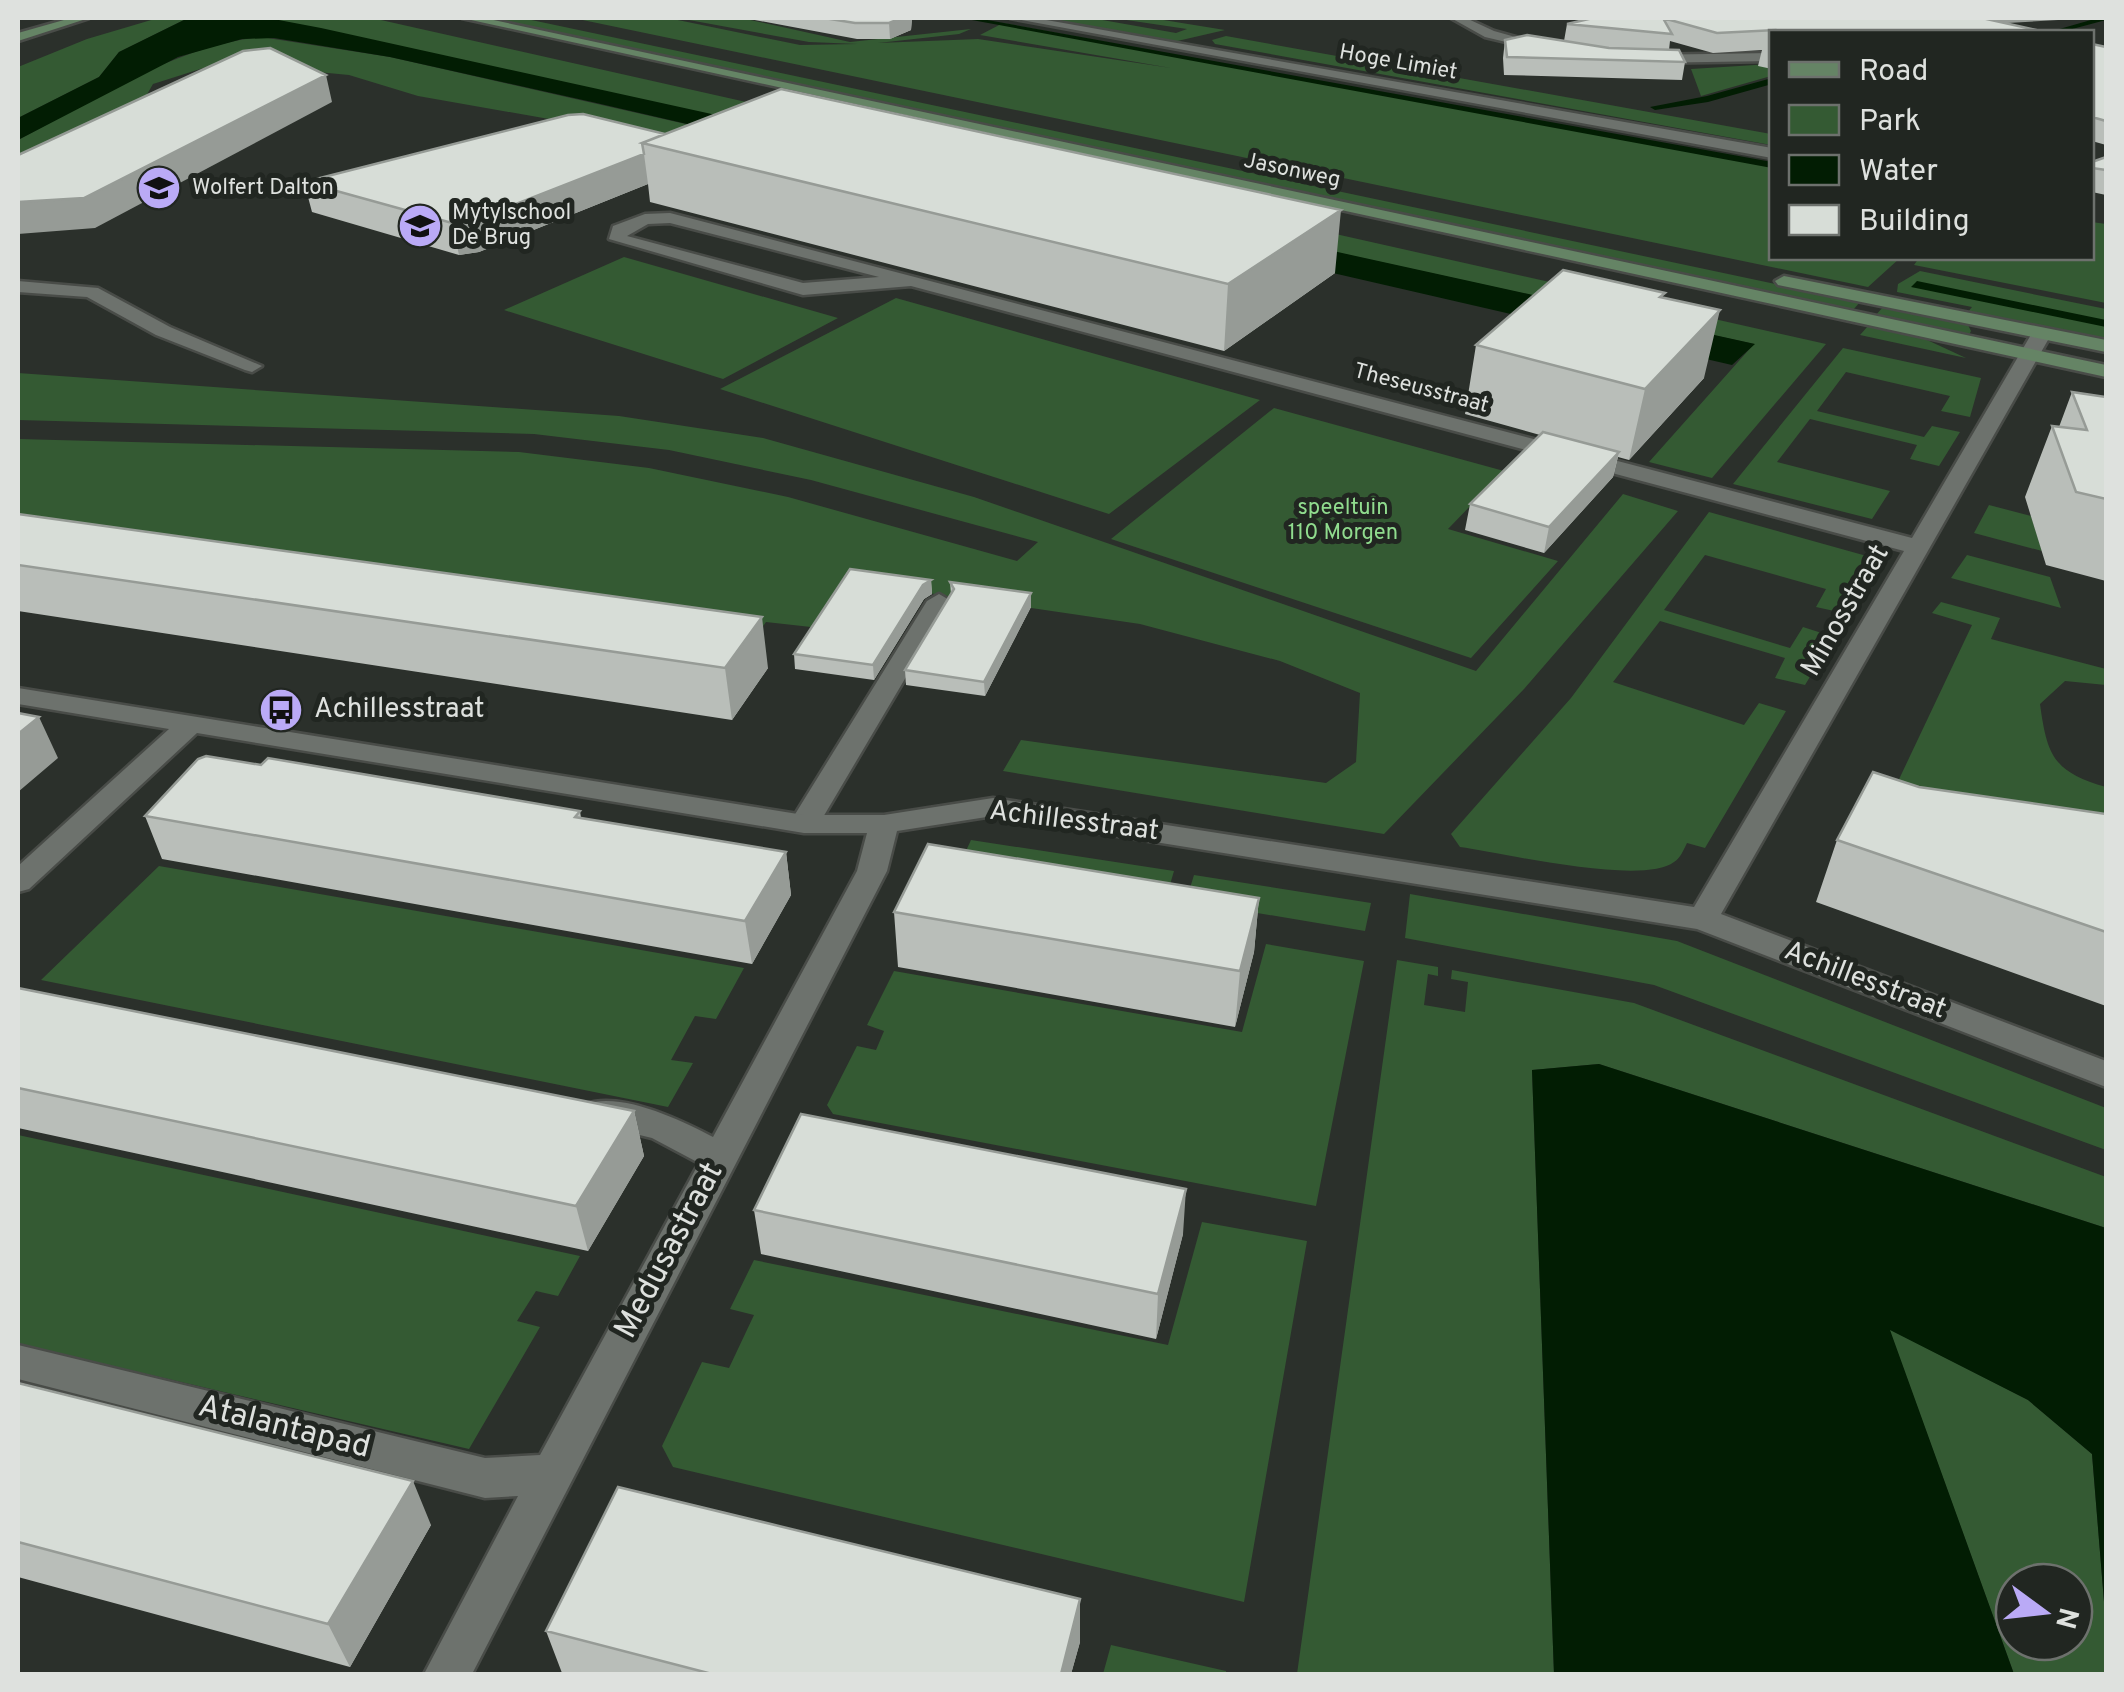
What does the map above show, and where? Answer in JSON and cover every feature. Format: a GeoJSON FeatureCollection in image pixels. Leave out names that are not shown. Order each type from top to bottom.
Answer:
{"type":"FeatureCollection","features":[{"type":"Feature","properties":{"kind":"street"},"geometry":{"type":"LineString","coordinates":[[18,37],[84,18]]}},
{"type":"Feature","properties":{"kind":"street","name":"Jasonweg"},"geometry":{"type":"LineString","coordinates":[[468,18],[2106,370]]}},
{"type":"Feature","properties":{"kind":"street","name":"Jasonweg"},"geometry":{"type":"LineString","coordinates":[[538,18],[1256,169]]}},
{"type":"Feature","properties":{"kind":"street","name":"Hoge Limiet"},"geometry":{"type":"LineString","coordinates":[[1016,18],[1769,152]]}},
{"type":"Feature","properties":{"kind":"street"},"geometry":{"type":"LineString","coordinates":[[1457,18],[1490,34],[1565,51]]}},
{"type":"Feature","properties":{"kind":"street"},"geometry":{"type":"LineString","coordinates":[[1635,59],[1769,57]]}},
{"type":"Feature","properties":{"kind":"street","name":"Theseusstraat"},"geometry":{"type":"LineString","coordinates":[[912,280],[804,289],[618,239],[619,230],[645,219],[670,218],[912,280],[1918,548]]}},
{"type":"Feature","properties":{"kind":"street"},"geometry":{"type":"LineString","coordinates":[[1760,276],[2106,346]]}},
{"type":"Feature","properties":{"kind":"street"},"geometry":{"type":"LineString","coordinates":[[18,287],[91,292],[163,332],[252,366]]}},
{"type":"Feature","properties":{"kind":"street","name":"Minosstraat"},"geometry":{"type":"LineString","coordinates":[[1703,919],[2042,333]]}},
{"type":"Feature","properties":{"kind":"street"},"geometry":{"type":"LineString","coordinates":[[804,824],[939,601]]}},
{"type":"Feature","properties":{"kind":"street","name":"Achillesstraat"},"geometry":{"type":"LineString","coordinates":[[18,696],[804,824],[884,824],[992,807],[1703,919],[2106,1074]]}},
{"type":"Feature","properties":{"kind":"street"},"geometry":{"type":"LineString","coordinates":[[18,882],[190,725]]}},
{"type":"Feature","properties":{"kind":"street","name":"Medusastraat"},"geometry":{"type":"LineString","coordinates":[[447,1674],[872,871],[884,824]]}},
{"type":"Feature","properties":{"kind":"street"},"geometry":{"type":"LineString","coordinates":[[564,1106],[662,1126],[719,1157]]}},
{"type":"Feature","properties":{"kind":"street","name":"Atalantapad"},"geometry":{"type":"LineString","coordinates":[[18,1362],[485,1478],[552,1474]]}},
{"type":"Feature","properties":{"kind":"green space"},"geometry":{"type":"Polygon","coordinates":[[[158,18],[188,18],[119,52],[99,77],[18,118],[18,67],[87,39],[158,18]]]}},
{"type":"Feature","properties":{"kind":"green space"},"geometry":{"type":"Polygon","coordinates":[[[268,18],[372,18],[1826,344],[1712,478],[1649,462],[1754,344],[268,18]]]}},
{"type":"Feature","properties":{"kind":"green space"},"geometry":{"type":"Polygon","coordinates":[[[490,18],[522,18],[1860,302],[1853,310],[490,18]]]}},
{"type":"Feature","properties":{"kind":"green space"},"geometry":{"type":"Polygon","coordinates":[[[573,18],[668,18],[800,45],[858,44],[809,42],[678,18],[741,18],[850,42],[971,29],[959,34],[878,43],[978,39],[1171,68],[980,35],[1003,23],[1769,164],[1769,260],[1898,260],[1868,287],[573,18]]]}},
{"type":"Feature","properties":{"kind":"green space"},"geometry":{"type":"Polygon","coordinates":[[[1037,18],[1091,18],[1176,33],[1187,29],[1113,18],[1151,18],[1225,30],[1173,42],[1037,18]]]}},
{"type":"Feature","properties":{"kind":"green space"},"geometry":{"type":"Polygon","coordinates":[[[1226,36],[1769,134],[1769,145],[1215,44],[1212,40],[1226,36]]]}},
{"type":"Feature","properties":{"kind":"green space"},"geometry":{"type":"Polygon","coordinates":[[[261,37],[390,57],[770,143],[729,160],[549,119],[418,96],[349,75],[255,66],[235,58],[153,84],[135,115],[18,160],[18,140],[135,77],[196,52],[261,37]]]}},
{"type":"Feature","properties":{"kind":"green space"},"geometry":{"type":"Polygon","coordinates":[[[1769,64],[1769,77],[1701,96],[1691,69],[1769,64]]]}},
{"type":"Feature","properties":{"kind":"green space"},"geometry":{"type":"Polygon","coordinates":[[[2094,222],[2106,224],[2106,303],[1914,265],[1918,260],[2094,260],[2094,222]]]}},
{"type":"Feature","properties":{"kind":"green space"},"geometry":{"type":"Polygon","coordinates":[[[624,257],[838,318],[723,379],[504,310],[624,257]]]}},
{"type":"Feature","properties":{"kind":"green space"},"geometry":{"type":"Polygon","coordinates":[[[1920,271],[2106,309],[2106,343],[1967,313],[1972,307],[1897,292],[1898,284],[1920,271]]]}},
{"type":"Feature","properties":{"kind":"green space"},"geometry":{"type":"Polygon","coordinates":[[[896,298],[1260,400],[1109,514],[720,389],[896,298]]]}},
{"type":"Feature","properties":{"kind":"green space"},"geometry":{"type":"Polygon","coordinates":[[[1883,307],[1968,325],[1971,331],[1969,335],[1875,316],[1883,307]]]}},
{"type":"Feature","properties":{"kind":"green space"},"geometry":{"type":"Polygon","coordinates":[[[1868,326],[1925,339],[1966,358],[1860,335],[1868,326]]]}},
{"type":"Feature","properties":{"kind":"green space"},"geometry":{"type":"Polygon","coordinates":[[[1843,348],[1981,378],[1970,417],[1941,411],[1950,396],[1846,372],[1817,411],[1924,437],[1932,426],[1960,432],[1939,466],[1910,459],[1917,445],[1810,419],[1777,462],[1890,491],[1872,519],[1733,484],[1843,348]]]}},
{"type":"Feature","properties":{"kind":"green space"},"geometry":{"type":"Polygon","coordinates":[[[18,373],[619,416],[763,438],[974,497],[1476,671],[1623,494],[1678,511],[1524,689],[1384,834],[1003,771],[1021,740],[1326,783],[1356,762],[1360,693],[1280,661],[1140,624],[846,581],[811,627],[766,622],[746,651],[18,553],[18,439],[519,452],[649,468],[788,497],[1017,561],[1038,542],[811,480],[669,450],[534,434],[18,420],[18,373]]]}},
{"type":"Feature","properties":{"kind":"green space","name":"speeltuin 110 Morgen"},"geometry":{"type":"Polygon","coordinates":[[[1274,408],[1504,471],[1448,529],[1558,561],[1471,658],[1111,539],[1274,408]]]}},
{"type":"Feature","properties":{"kind":"green space"},"geometry":{"type":"Polygon","coordinates":[[[1989,505],[2031,516],[2042,551],[1974,533],[1989,505]]]}},
{"type":"Feature","properties":{"kind":"green space"},"geometry":{"type":"Polygon","coordinates":[[[1709,512],[1881,560],[1848,614],[1816,607],[1826,589],[1705,555],[1664,610],[1790,648],[1803,627],[1834,637],[1805,685],[1775,678],[1785,658],[1660,621],[1613,682],[1744,725],[1759,703],[1786,711],[1705,848],[1687,843],[1674,862],[1633,871],[1571,866],[1460,847],[1451,834],[1571,698],[1709,512]]]}},
{"type":"Feature","properties":{"kind":"green space"},"geometry":{"type":"Polygon","coordinates":[[[1967,555],[2050,577],[2061,608],[1951,578],[1967,555]]]}},
{"type":"Feature","properties":{"kind":"green space"},"geometry":{"type":"Polygon","coordinates":[[[1941,602],[2000,618],[1991,639],[2106,669],[2106,685],[2065,681],[2040,704],[2046,736],[2056,759],[2074,775],[2106,787],[2106,837],[1884,811],[1972,625],[1932,613],[1941,602]]]}},
{"type":"Feature","properties":{"kind":"green space"},"geometry":{"type":"Polygon","coordinates":[[[971,840],[1174,871],[1166,898],[959,866],[971,840]]]}},
{"type":"Feature","properties":{"kind":"green space"},"geometry":{"type":"Polygon","coordinates":[[[159,866],[744,968],[716,1019],[695,1016],[671,1060],[693,1063],[668,1107],[41,980],[159,866]]]}},
{"type":"Feature","properties":{"kind":"green space"},"geometry":{"type":"Polygon","coordinates":[[[1194,875],[1371,903],[1365,931],[1186,901],[1194,875]]]}},
{"type":"Feature","properties":{"kind":"green space"},"geometry":{"type":"Polygon","coordinates":[[[1410,894],[1677,941],[2106,1108],[2106,1150],[1654,985],[1405,938],[1410,894]]]}},
{"type":"Feature","properties":{"kind":"green space"},"geometry":{"type":"Polygon","coordinates":[[[1266,944],[1364,961],[1316,1206],[833,1114],[827,1105],[857,1046],[876,1050],[884,1031],[867,1025],[894,971],[1242,1032],[1266,944]]]}},
{"type":"Feature","properties":{"kind":"green space"},"geometry":{"type":"Polygon","coordinates":[[[1397,960],[1438,967],[1438,976],[1428,974],[1424,1005],[1465,1012],[1468,982],[1451,979],[1452,970],[1634,1003],[2106,1177],[2106,1228],[1599,1064],[1532,1070],[1554,1674],[1297,1674],[1397,960]]]}},
{"type":"Feature","properties":{"kind":"green space"},"geometry":{"type":"Polygon","coordinates":[[[18,1135],[580,1256],[558,1296],[536,1291],[517,1321],[540,1327],[469,1449],[18,1344],[18,1135]]]}},
{"type":"Feature","properties":{"kind":"green space"},"geometry":{"type":"Polygon","coordinates":[[[1202,1222],[1307,1241],[1244,1602],[673,1467],[662,1446],[702,1362],[729,1368],[754,1315],[730,1309],[754,1260],[1168,1345],[1202,1222]]]}},
{"type":"Feature","properties":{"kind":"green space"},"geometry":{"type":"Polygon","coordinates":[[[1889,1329],[2028,1400],[2092,1454],[2106,1626],[2106,1674],[2014,1674],[2010,1662],[2094,1662],[2094,1562],[1994,1562],[1994,1619],[1889,1329]]]}},
{"type":"Feature","properties":{"kind":"green space"},"geometry":{"type":"Polygon","coordinates":[[[1111,1645],[1226,1671],[1226,1674],[1103,1674],[1111,1645]]]}},
{"type":"Feature","properties":{"kind":"water"},"geometry":{"type":"Polygon","coordinates":[[[188,18],[268,18],[321,28],[1755,344],[1732,365],[592,102],[390,57],[274,38],[242,39],[178,57],[18,140],[18,118],[99,77],[119,52],[188,18]]]}},
{"type":"Feature","properties":{"kind":"water"},"geometry":{"type":"Polygon","coordinates":[[[1917,281],[2106,320],[2106,327],[1911,287],[1917,281]]]}},
{"type":"Feature","properties":{"kind":"water"},"geometry":{"type":"Polygon","coordinates":[[[1599,1064],[2106,1228],[2106,1626],[2092,1454],[2028,1400],[1890,1330],[1994,1619],[1994,1662],[2010,1662],[2014,1674],[1554,1674],[1532,1070],[1599,1064]]]}},
{"type":"Feature","properties":{"kind":"building"},"geometry":{"type":"Polygon","coordinates":[[[824,18],[902,18],[889,23],[855,23],[824,18]]]}},
{"type":"Feature","properties":{"kind":"building"},"geometry":{"type":"Polygon","coordinates":[[[1593,18],[1663,18],[1672,34],[1567,24],[1593,18]]]}},
{"type":"Feature","properties":{"kind":"building"},"geometry":{"type":"Polygon","coordinates":[[[1663,18],[1982,18],[2036,30],[1769,30],[1717,33],[1663,18]]]}},
{"type":"Feature","properties":{"kind":"building"},"geometry":{"type":"Polygon","coordinates":[[[1527,35],[1609,48],[1679,50],[1685,62],[1507,57],[1505,40],[1527,35]]]}},
{"type":"Feature","properties":{"kind":"building"},"geometry":{"type":"Polygon","coordinates":[[[2094,44],[2106,47],[2106,121],[2094,118],[2094,44]]]}},
{"type":"Feature","properties":{"kind":"building"},"geometry":{"type":"Polygon","coordinates":[[[270,48],[326,75],[84,198],[18,202],[18,155],[243,51],[270,48]]]}},
{"type":"Feature","properties":{"kind":"building"},"geometry":{"type":"Polygon","coordinates":[[[781,89],[1341,210],[1228,284],[642,143],[781,89]]]}},
{"type":"Feature","properties":{"kind":"building"},"geometry":{"type":"Polygon","coordinates":[[[583,114],[665,134],[642,143],[644,154],[472,221],[452,223],[304,182],[568,115],[583,114]]]}},
{"type":"Feature","properties":{"kind":"building"},"geometry":{"type":"Polygon","coordinates":[[[2106,157],[2106,170],[2094,168],[2094,161],[2106,157]]]}},
{"type":"Feature","properties":{"kind":"building"},"geometry":{"type":"Polygon","coordinates":[[[1563,270],[1720,310],[1645,389],[1476,345],[1563,270]]]}},
{"type":"Feature","properties":{"kind":"building"},"geometry":{"type":"Polygon","coordinates":[[[2072,392],[2106,397],[2106,499],[2076,492],[2052,426],[2087,430],[2072,392]]]}},
{"type":"Feature","properties":{"kind":"building"},"geometry":{"type":"Polygon","coordinates":[[[1543,432],[1619,452],[1549,527],[1470,504],[1543,432]]]}},
{"type":"Feature","properties":{"kind":"building"},"geometry":{"type":"Polygon","coordinates":[[[18,514],[762,617],[725,668],[18,565],[18,514]]]}},
{"type":"Feature","properties":{"kind":"building"},"geometry":{"type":"Polygon","coordinates":[[[850,569],[931,580],[923,585],[873,665],[794,654],[850,569]]]}},
{"type":"Feature","properties":{"kind":"building"},"geometry":{"type":"Polygon","coordinates":[[[950,582],[1031,593],[984,682],[905,670],[954,589],[950,582]]]}},
{"type":"Feature","properties":{"kind":"building"},"geometry":{"type":"Polygon","coordinates":[[[18,713],[39,717],[18,734],[18,713]]]}},
{"type":"Feature","properties":{"kind":"building"},"geometry":{"type":"Polygon","coordinates":[[[206,756],[261,765],[268,758],[580,811],[575,817],[786,852],[745,921],[145,816],[198,759],[206,756]]]}},
{"type":"Feature","properties":{"kind":"building"},"geometry":{"type":"Polygon","coordinates":[[[1873,772],[1919,787],[2106,814],[2106,932],[1837,840],[1873,772]]]}},
{"type":"Feature","properties":{"kind":"building"},"geometry":{"type":"Polygon","coordinates":[[[928,844],[1259,898],[1240,971],[894,912],[928,844]]]}},
{"type":"Feature","properties":{"kind":"building"},"geometry":{"type":"Polygon","coordinates":[[[18,988],[634,1111],[576,1206],[18,1088],[18,988]]]}},
{"type":"Feature","properties":{"kind":"building"},"geometry":{"type":"Polygon","coordinates":[[[801,1114],[1186,1189],[1158,1294],[754,1210],[801,1114]]]}},
{"type":"Feature","properties":{"kind":"building"},"geometry":{"type":"Polygon","coordinates":[[[18,1383],[413,1481],[328,1624],[18,1542],[18,1383]]]}},
{"type":"Feature","properties":{"kind":"building"},"geometry":{"type":"Polygon","coordinates":[[[618,1487],[1080,1599],[1061,1674],[712,1674],[546,1631],[618,1487]]]}},
{"type":"Feature","properties":{"kind":"waterway"},"geometry":{"type":"LineString","coordinates":[[965,18],[1769,164]]}},
{"type":"Feature","properties":{"kind":"waterway"},"geometry":{"type":"LineString","coordinates":[[2061,30],[2106,18]]}},
{"type":"Feature","properties":{"kind":"waterway"},"geometry":{"type":"LineString","coordinates":[[1655,107],[1708,99],[1769,82]]}},
{"type":"Feature","properties":{"kind":"place","name":"Wolfert Dalton"},"geometry":{"type":"Point","coordinates":[159,188]}},
{"type":"Feature","properties":{"kind":"place","name":"Mytylschool De Brug"},"geometry":{"type":"Point","coordinates":[420,226]}},
{"type":"Feature","properties":{"kind":"place","name":"Achillesstraat"},"geometry":{"type":"Point","coordinates":[281,710]}}]}
